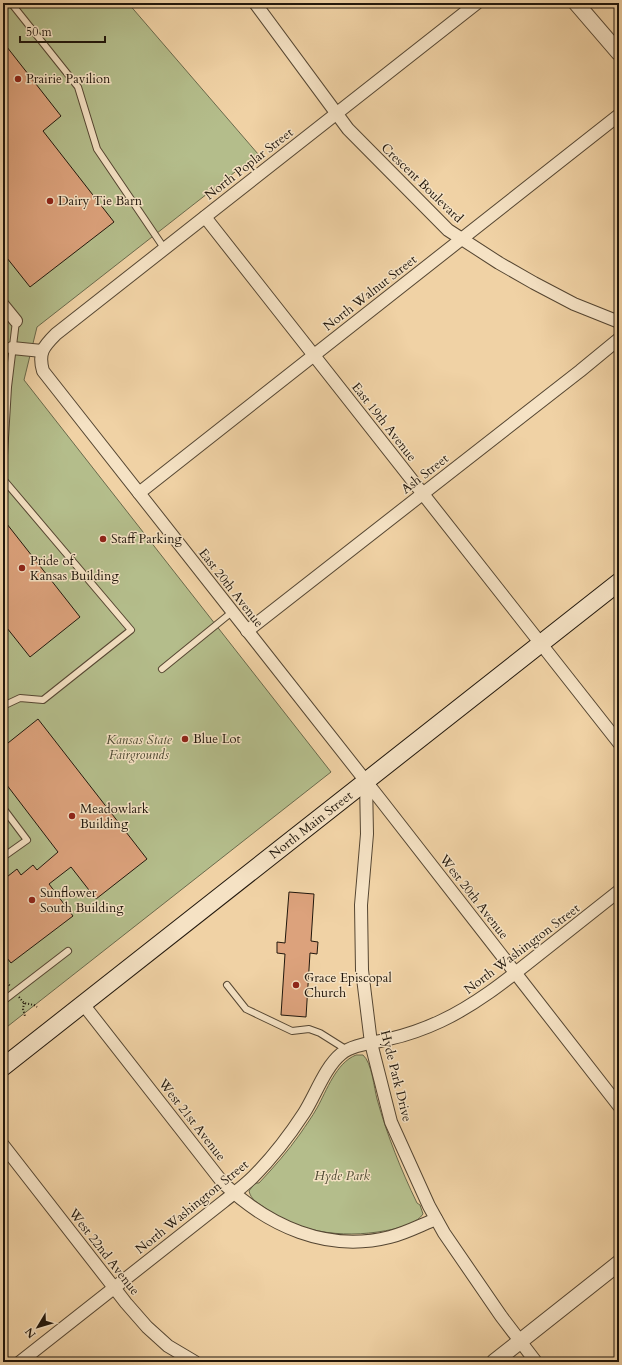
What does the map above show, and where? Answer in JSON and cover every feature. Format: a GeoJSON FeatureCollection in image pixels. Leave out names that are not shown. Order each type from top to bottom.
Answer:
{"type":"FeatureCollection","features":[{"type":"Feature","properties":{"kind":"main road","name":"North Main Street"},"geometry":{"type":"LineString","coordinates":[[3,1067],[619,582]]}},
{"type":"Feature","properties":{"kind":"street","name":"Crescent Boulevard"},"geometry":{"type":"LineString","coordinates":[[255,3],[348,129],[448,230],[499,263],[534,283],[574,304],[619,322]]}},
{"type":"Feature","properties":{"kind":"street","name":"North Poplar Street"},"geometry":{"type":"LineString","coordinates":[[42,351],[56,334],[477,3]]}},
{"type":"Feature","properties":{"kind":"street"},"geometry":{"type":"LineString","coordinates":[[576,3],[619,54]]}},
{"type":"Feature","properties":{"kind":"street","name":"North Walnut Street"},"geometry":{"type":"LineString","coordinates":[[139,493],[619,115]]}},
{"type":"Feature","properties":{"kind":"street","name":"East 19th Avenue"},"geometry":{"type":"LineString","coordinates":[[205,217],[619,743]]}},
{"type":"Feature","properties":{"kind":"street"},"geometry":{"type":"LineString","coordinates":[[3,304],[16,321]]}},
{"type":"Feature","properties":{"kind":"street","name":"Ash Street"},"geometry":{"type":"LineString","coordinates":[[247,632],[619,339]]}},
{"type":"Feature","properties":{"kind":"street"},"geometry":{"type":"LineString","coordinates":[[12,348],[42,351]]}},
{"type":"Feature","properties":{"kind":"street","name":"East 20th Avenue"},"geometry":{"type":"LineString","coordinates":[[42,351],[40,360],[43,371],[247,632],[366,781]]}},
{"type":"Feature","properties":{"kind":"street","name":"West 20th Avenue"},"geometry":{"type":"LineString","coordinates":[[366,781],[619,1106]]}},
{"type":"Feature","properties":{"kind":"street","name":"Hyde Park Drive"},"geometry":{"type":"LineString","coordinates":[[366,781],[367,834],[361,905],[362,970],[371,1043],[391,1122],[436,1218],[457,1252],[501,1316],[536,1362]]}},
{"type":"Feature","properties":{"kind":"street","name":"North Washington Street"},"geometry":{"type":"LineString","coordinates":[[20,1362],[234,1193],[252,1177],[269,1160],[283,1142],[304,1113],[332,1063],[346,1050],[409,1033],[441,1021],[471,1006],[619,891]]}},
{"type":"Feature","properties":{"kind":"street","name":"West 21st Avenue"},"geometry":{"type":"LineString","coordinates":[[83,1004],[223,1183],[265,1216],[283,1226],[305,1235],[327,1239],[362,1241],[380,1239],[401,1233],[436,1218]]}},
{"type":"Feature","properties":{"kind":"street","name":"West 22nd Avenue"},"geometry":{"type":"LineString","coordinates":[[3,1145],[114,1288],[147,1327],[168,1346],[195,1362]]}},
{"type":"Feature","properties":{"kind":"street"},"geometry":{"type":"LineString","coordinates":[[494,1362],[619,1263]]}},
{"type":"Feature","properties":{"kind":"lane"},"geometry":{"type":"LineString","coordinates":[[11,3],[78,87],[97,149],[164,248]]}},
{"type":"Feature","properties":{"kind":"lane"},"geometry":{"type":"LineString","coordinates":[[3,472],[8,387],[16,321]]}},
{"type":"Feature","properties":{"kind":"lane"},"geometry":{"type":"LineString","coordinates":[[3,479],[131,630],[43,700],[20,698],[3,706]]}},
{"type":"Feature","properties":{"kind":"lane"},"geometry":{"type":"LineString","coordinates":[[162,670],[232,612]]}},
{"type":"Feature","properties":{"kind":"lane"},"geometry":{"type":"LineString","coordinates":[[3,808],[27,840],[3,857]]}},
{"type":"Feature","properties":{"kind":"lane"},"geometry":{"type":"LineString","coordinates":[[3,1001],[68,951]]}},
{"type":"Feature","properties":{"kind":"lane"},"geometry":{"type":"LineString","coordinates":[[227,985],[246,1009],[292,1032],[309,1029],[320,1033],[346,1050]]}},
{"type":"Feature","properties":{"kind":"path"},"geometry":{"type":"LineString","coordinates":[[25,1016],[23,1009],[24,1003],[37,1007]]}},
{"type":"Feature","properties":{"kind":"green space","name":"Kansas State Fairgrounds"},"geometry":{"type":"Polygon","coordinates":[[[3,3],[128,3],[258,154],[37,327],[24,380],[331,772],[3,1030],[3,3]]]}},
{"type":"Feature","properties":{"kind":"green space","name":"Hyde Park"},"geometry":{"type":"Polygon","coordinates":[[[356,1055],[363,1055],[369,1064],[377,1099],[390,1139],[405,1178],[417,1203],[420,1205],[423,1214],[410,1224],[377,1232],[343,1234],[311,1229],[295,1224],[265,1208],[251,1197],[249,1191],[255,1183],[259,1183],[291,1147],[313,1115],[328,1085],[343,1064],[356,1055]]]}},
{"type":"Feature","properties":{"kind":"building","name":"Dairy Tie Barn"},"geometry":{"type":"Polygon","coordinates":[[[3,42],[61,116],[43,131],[114,222],[30,287],[3,253],[3,42]]]}},
{"type":"Feature","properties":{"kind":"building","name":"Pride of Kansas Building"},"geometry":{"type":"Polygon","coordinates":[[[3,519],[80,617],[30,657],[3,623],[3,519]]]}},
{"type":"Feature","properties":{"kind":"building","name":"Meadowlark Building"},"geometry":{"type":"Polygon","coordinates":[[[38,719],[147,859],[96,899],[71,867],[49,884],[73,916],[11,963],[3,953],[3,880],[17,869],[21,875],[33,865],[37,870],[58,852],[3,780],[3,747],[38,719]]]}},
{"type":"Feature","properties":{"kind":"building","name":"Grace Episcopal Church"},"geometry":{"type":"Polygon","coordinates":[[[289,892],[314,894],[311,941],[318,942],[317,954],[310,953],[306,1017],[281,1015],[285,954],[277,953],[277,942],[285,943],[289,892]]]}},
{"type":"Feature","properties":{"kind":"place","name":"Prairie Pavilion"},"geometry":{"type":"Point","coordinates":[18,79]}},
{"type":"Feature","properties":{"kind":"place","name":"Dairy Tie Barn"},"geometry":{"type":"Point","coordinates":[50,201]}},
{"type":"Feature","properties":{"kind":"place","name":"Staff Parking"},"geometry":{"type":"Point","coordinates":[103,539]}},
{"type":"Feature","properties":{"kind":"place","name":"Pride of Kansas Building"},"geometry":{"type":"Point","coordinates":[22,568]}},
{"type":"Feature","properties":{"kind":"place","name":"Blue Lot"},"geometry":{"type":"Point","coordinates":[185,739]}},
{"type":"Feature","properties":{"kind":"place","name":"Meadowlark Building"},"geometry":{"type":"Point","coordinates":[72,816]}},
{"type":"Feature","properties":{"kind":"place","name":"Sunflower South Building"},"geometry":{"type":"Point","coordinates":[32,900]}},
{"type":"Feature","properties":{"kind":"place","name":"Grace Episcopal Church"},"geometry":{"type":"Point","coordinates":[296,985]}}]}
